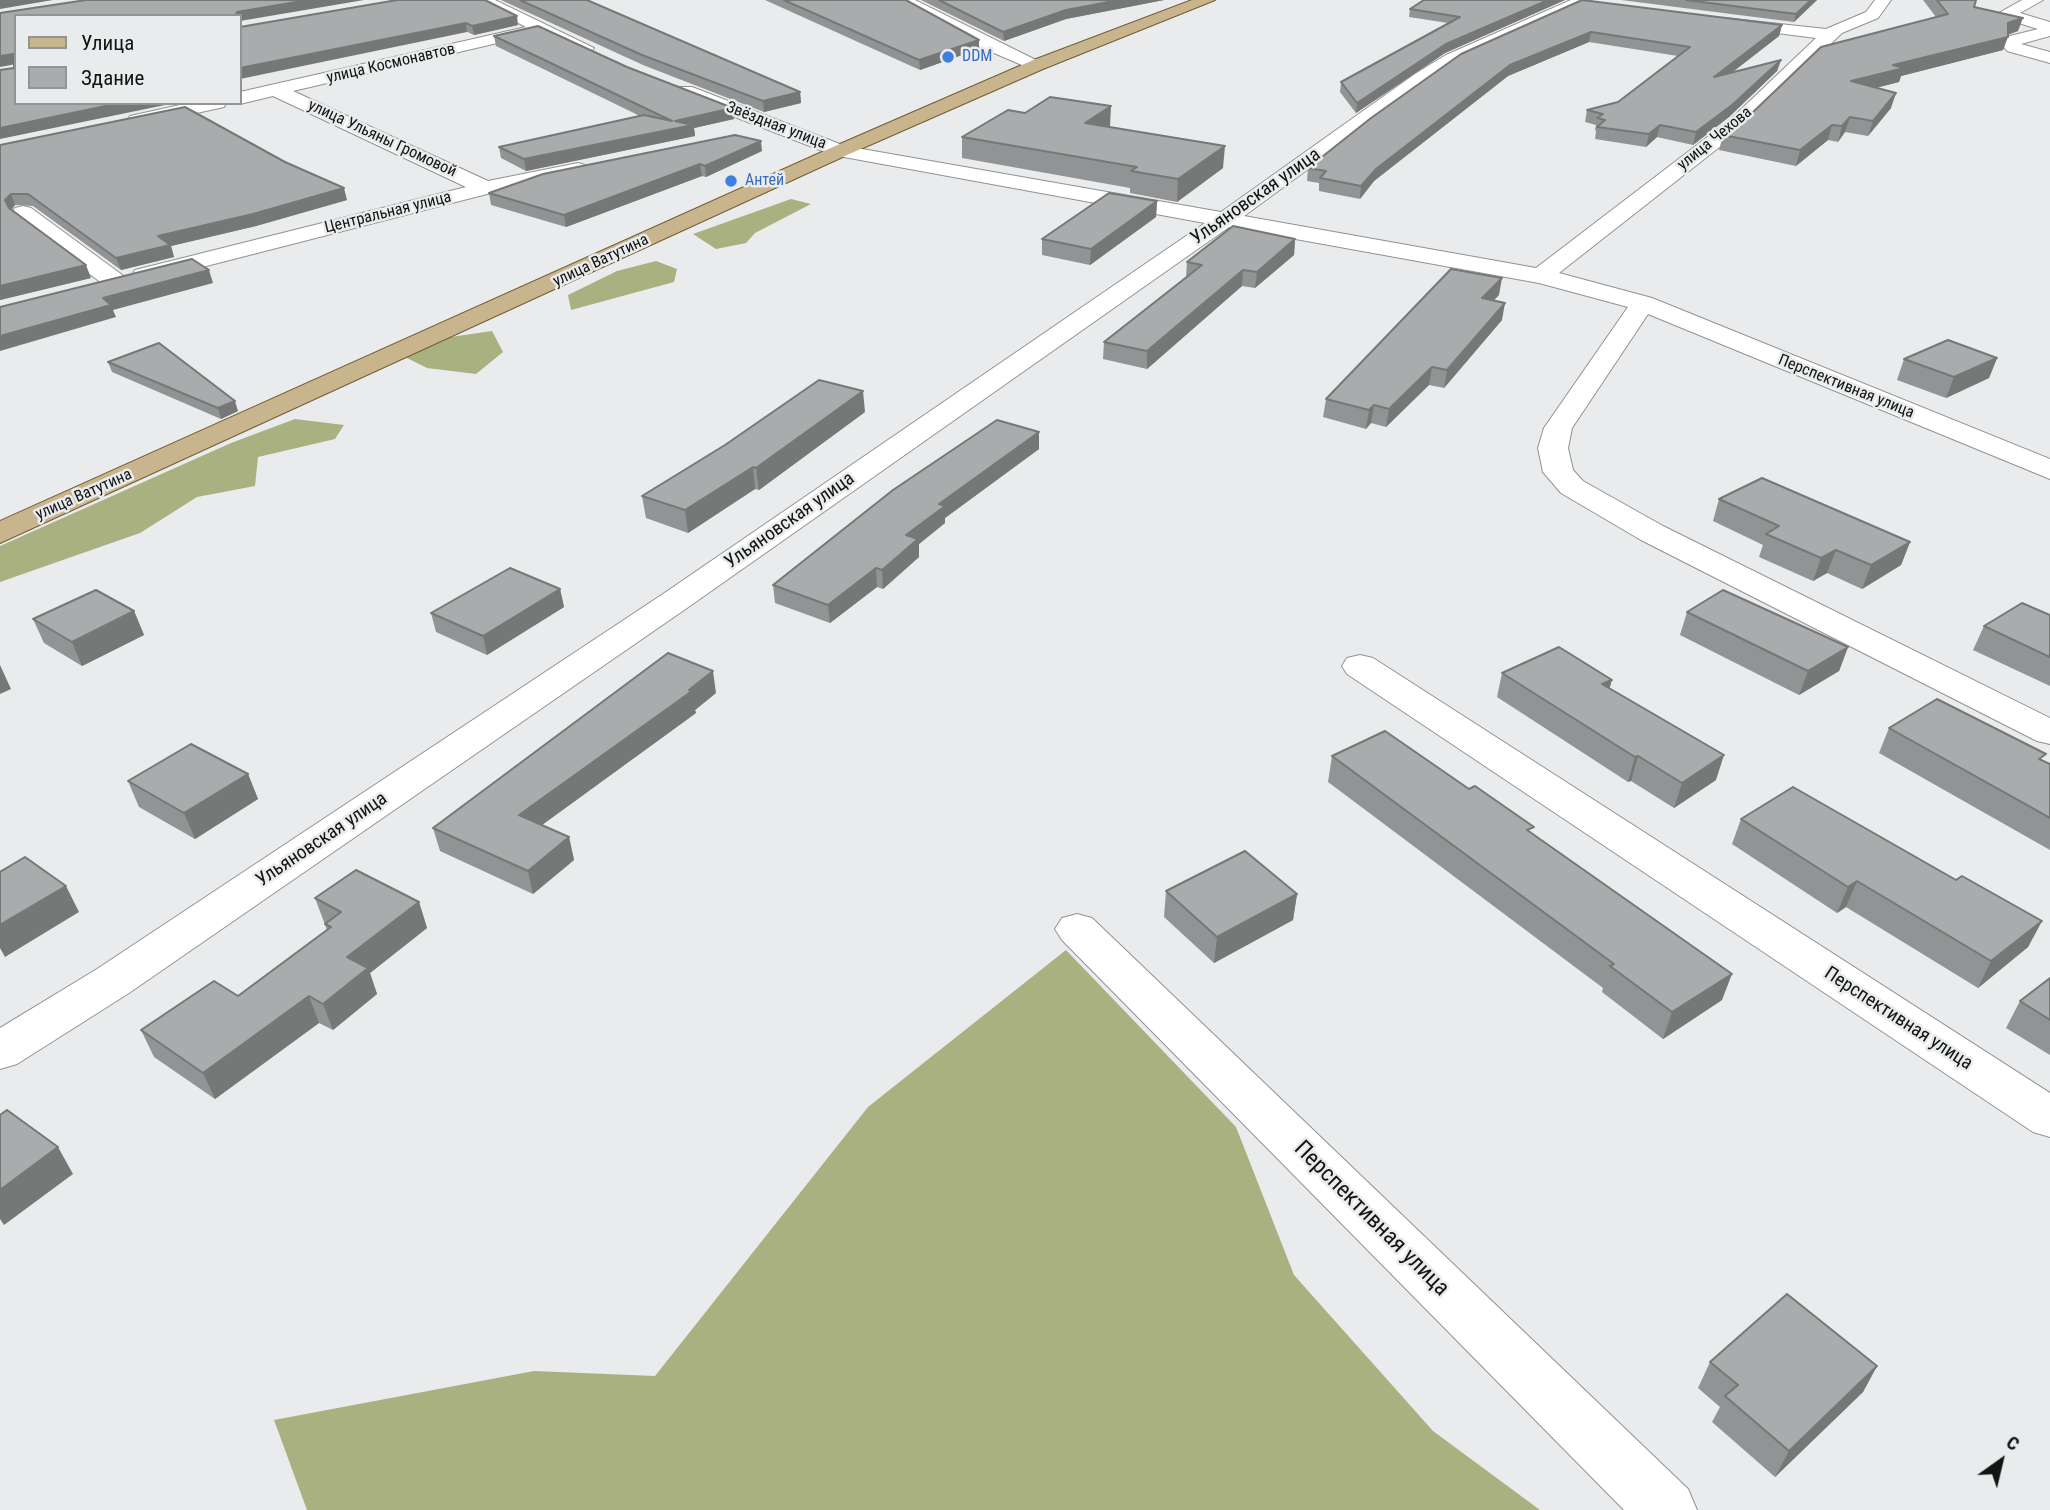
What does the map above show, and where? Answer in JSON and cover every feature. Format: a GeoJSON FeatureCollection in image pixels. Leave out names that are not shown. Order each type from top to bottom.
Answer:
{"type":"FeatureCollection","features":[{"type":"Feature","properties":{"kind":"main road","name":"улица Ватутина"},"geometry":{"type":"LineString","coordinates":[[0,533],[840,151],[1037,65],[1199,1]]}},
{"type":"Feature","properties":{"kind":"street"},"geometry":{"type":"LineString","coordinates":[[482,0],[600,55]]}},
{"type":"Feature","properties":{"kind":"street"},"geometry":{"type":"LineString","coordinates":[[903,0],[977,39],[1037,65]]}},
{"type":"Feature","properties":{"kind":"street","name":"улица Чехова"},"geometry":{"type":"LineString","coordinates":[[1541,275],[1738,123],[1836,29],[1872,15],[1883,0]]}},
{"type":"Feature","properties":{"kind":"street"},"geometry":{"type":"LineString","coordinates":[[2035,0],[2005,14],[2050,29]]}},
{"type":"Feature","properties":{"kind":"street","name":"Ульяновская улица"},"geometry":{"type":"LineString","coordinates":[[0,1051],[113,981],[629,632],[1226,219],[1421,78],[1452,59],[1589,3]]}},
{"type":"Feature","properties":{"kind":"street"},"geometry":{"type":"LineString","coordinates":[[1711,19],[1830,35]]}},
{"type":"Feature","properties":{"kind":"street","name":"улица Космонавтов"},"geometry":{"type":"LineString","coordinates":[[242,99],[541,28]]}},
{"type":"Feature","properties":{"kind":"street"},"geometry":{"type":"LineString","coordinates":[[2050,29],[2012,41],[2013,47],[2050,58]]}},
{"type":"Feature","properties":{"kind":"street","name":"Звёздная улица"},"geometry":{"type":"LineString","coordinates":[[671,85],[840,151],[1226,219]]}},
{"type":"Feature","properties":{"kind":"street","name":"улица Ульяны Громовой"},"geometry":{"type":"LineString","coordinates":[[277,91],[486,188]]}},
{"type":"Feature","properties":{"kind":"street"},"geometry":{"type":"LineString","coordinates":[[122,123],[208,105]]}},
{"type":"Feature","properties":{"kind":"street"},"geometry":{"type":"LineString","coordinates":[[739,136],[779,128]]}},
{"type":"Feature","properties":{"kind":"street","name":"Центральная улица"},"geometry":{"type":"LineString","coordinates":[[90,288],[486,188],[606,163]]}},
{"type":"Feature","properties":{"kind":"street"},"geometry":{"type":"LineString","coordinates":[[23,213],[116,282]]}},
{"type":"Feature","properties":{"kind":"street","name":"Перспективная улица"},"geometry":{"type":"LineString","coordinates":[[1226,219],[1541,275],[1643,303],[2050,470]]}},
{"type":"Feature","properties":{"kind":"street"},"geometry":{"type":"LineString","coordinates":[[1643,303],[1558,428],[1552,447],[1558,471],[1572,487],[1652,533],[2050,733]]}},
{"type":"Feature","properties":{"kind":"street","name":"Перспективная улица"},"geometry":{"type":"LineString","coordinates":[[1360,666],[2050,1118]]}},
{"type":"Feature","properties":{"kind":"street","name":"Перспективная улица"},"geometry":{"type":"LineString","coordinates":[[1077,929],[1666,1510]]}},
{"type":"Feature","properties":{"kind":"green space"},"geometry":{"type":"Polygon","coordinates":[[[791,199],[811,204],[755,233],[746,243],[716,249],[693,234],[791,199]]]}},
{"type":"Feature","properties":{"kind":"green space"},"geometry":{"type":"Polygon","coordinates":[[[656,261],[677,269],[674,282],[571,310],[568,295],[617,271],[656,261]]]}},
{"type":"Feature","properties":{"kind":"green space"},"geometry":{"type":"Polygon","coordinates":[[[492,331],[503,352],[476,374],[427,368],[401,355],[430,340],[492,331]]]}},
{"type":"Feature","properties":{"kind":"green space"},"geometry":{"type":"Polygon","coordinates":[[[295,419],[344,425],[335,439],[258,457],[255,486],[197,497],[140,533],[0,582],[0,546],[231,443],[295,419]]]}},
{"type":"Feature","properties":{"kind":"green space"},"geometry":{"type":"Polygon","coordinates":[[[1066,950],[1236,1127],[1294,1275],[1433,1431],[1540,1510],[307,1510],[274,1420],[534,1371],[655,1376],[868,1107],[1066,950]]]}},
{"type":"Feature","properties":{"kind":"building"},"geometry":{"type":"Polygon","coordinates":[[[86,0],[308,0],[236,14],[14,14],[14,54],[0,56],[0,13],[86,0]]]}},
{"type":"Feature","properties":{"kind":"building"},"geometry":{"type":"Polygon","coordinates":[[[397,0],[485,0],[517,16],[472,26],[466,23],[242,68],[242,27],[397,0]]]}},
{"type":"Feature","properties":{"kind":"building"},"geometry":{"type":"Polygon","coordinates":[[[520,0],[587,0],[800,92],[763,101],[642,55],[520,0]]]}},
{"type":"Feature","properties":{"kind":"building"},"geometry":{"type":"Polygon","coordinates":[[[784,0],[906,0],[979,40],[919,60],[784,0]]]}},
{"type":"Feature","properties":{"kind":"building"},"geometry":{"type":"Polygon","coordinates":[[[939,0],[1119,0],[1066,10],[1003,32],[939,0]]]}},
{"type":"Feature","properties":{"kind":"building"},"geometry":{"type":"Polygon","coordinates":[[[1424,0],[1548,0],[1446,44],[1357,103],[1341,82],[1460,17],[1410,9],[1424,0]]]}},
{"type":"Feature","properties":{"kind":"building"},"geometry":{"type":"Polygon","coordinates":[[[1582,0],[1782,25],[1714,77],[1781,60],[1732,105],[1696,132],[1660,125],[1649,134],[1597,127],[1605,120],[1597,118],[1603,114],[1587,110],[1618,102],[1690,47],[1591,32],[1510,65],[1376,169],[1361,186],[1320,178],[1326,171],[1308,168],[1371,118],[1461,54],[1582,0]]]}},
{"type":"Feature","properties":{"kind":"building"},"geometry":{"type":"Polygon","coordinates":[[[1686,0],[1811,0],[1796,14],[1686,0]]]}},
{"type":"Feature","properties":{"kind":"building"},"geometry":{"type":"Polygon","coordinates":[[[1937,0],[1976,0],[1974,7],[2023,18],[2008,23],[2008,37],[1893,65],[1904,68],[1851,81],[1896,93],[1873,121],[1850,117],[1842,126],[1832,125],[1800,150],[1723,135],[1751,114],[1821,47],[1948,14],[1937,0]]]}},
{"type":"Feature","properties":{"kind":"building"},"geometry":{"type":"Polygon","coordinates":[[[538,26],[627,67],[733,108],[675,121],[693,125],[524,159],[499,147],[644,115],[672,121],[494,36],[538,26]]]}},
{"type":"Feature","properties":{"kind":"building"},"geometry":{"type":"Polygon","coordinates":[[[14,68],[14,105],[110,105],[0,128],[0,70],[14,68]]]}},
{"type":"Feature","properties":{"kind":"building"},"geometry":{"type":"Polygon","coordinates":[[[1050,97],[1111,106],[1085,123],[1225,146],[1178,179],[1131,171],[1137,167],[962,137],[1008,110],[1025,113],[1050,97]]]}},
{"type":"Feature","properties":{"kind":"building"},"geometry":{"type":"Polygon","coordinates":[[[185,107],[285,162],[344,188],[253,214],[158,236],[170,245],[116,258],[28,194],[11,194],[5,200],[9,208],[86,265],[0,286],[0,145],[185,107]]]}},
{"type":"Feature","properties":{"kind":"building"},"geometry":{"type":"Polygon","coordinates":[[[735,135],[761,141],[705,166],[700,164],[564,215],[489,193],[543,174],[735,135]]]}},
{"type":"Feature","properties":{"kind":"building"},"geometry":{"type":"Polygon","coordinates":[[[1109,193],[1157,201],[1091,249],[1042,239],[1109,193]]]}},
{"type":"Feature","properties":{"kind":"building"},"geometry":{"type":"Polygon","coordinates":[[[1233,226],[1295,239],[1257,272],[1243,270],[1147,351],[1104,342],[1202,265],[1187,262],[1233,226]]]}},
{"type":"Feature","properties":{"kind":"building"},"geometry":{"type":"Polygon","coordinates":[[[192,259],[209,270],[103,298],[111,305],[0,336],[0,307],[192,259]]]}},
{"type":"Feature","properties":{"kind":"building"},"geometry":{"type":"Polygon","coordinates":[[[1451,269],[1502,278],[1482,298],[1505,303],[1447,370],[1432,367],[1389,409],[1374,405],[1369,410],[1326,399],[1451,269]]]}},
{"type":"Feature","properties":{"kind":"building"},"geometry":{"type":"Polygon","coordinates":[[[1948,340],[1997,358],[1954,377],[1904,359],[1948,340]]]}},
{"type":"Feature","properties":{"kind":"building"},"geometry":{"type":"Polygon","coordinates":[[[159,343],[235,401],[218,408],[108,362],[159,343]]]}},
{"type":"Feature","properties":{"kind":"building"},"geometry":{"type":"Polygon","coordinates":[[[819,380],[863,391],[756,468],[753,467],[685,510],[642,496],[725,445],[819,380]]]}},
{"type":"Feature","properties":{"kind":"building"},"geometry":{"type":"Polygon","coordinates":[[[997,420],[1039,432],[939,504],[945,506],[906,535],[918,539],[882,570],[876,568],[828,605],[773,585],[893,490],[997,420]]]}},
{"type":"Feature","properties":{"kind":"building"},"geometry":{"type":"Polygon","coordinates":[[[1762,478],[1910,542],[1871,565],[1836,550],[1821,558],[1766,534],[1779,526],[1719,499],[1762,478]]]}},
{"type":"Feature","properties":{"kind":"building"},"geometry":{"type":"Polygon","coordinates":[[[510,568],[560,589],[483,636],[431,613],[510,568]]]}},
{"type":"Feature","properties":{"kind":"building"},"geometry":{"type":"Polygon","coordinates":[[[96,590],[134,611],[72,642],[33,619],[96,590]]]}},
{"type":"Feature","properties":{"kind":"building"},"geometry":{"type":"Polygon","coordinates":[[[1723,590],[1848,647],[1808,671],[1687,612],[1723,590]]]}},
{"type":"Feature","properties":{"kind":"building"},"geometry":{"type":"Polygon","coordinates":[[[2022,603],[2050,615],[2050,657],[1984,626],[2022,603]]]}},
{"type":"Feature","properties":{"kind":"building"},"geometry":{"type":"Polygon","coordinates":[[[1559,647],[1612,680],[1602,684],[1724,755],[1682,783],[1638,756],[1635,757],[1502,673],[1559,647]]]}},
{"type":"Feature","properties":{"kind":"building"},"geometry":{"type":"Polygon","coordinates":[[[668,653],[713,671],[689,690],[692,691],[519,815],[569,837],[528,871],[433,828],[668,653]]]}},
{"type":"Feature","properties":{"kind":"building"},"geometry":{"type":"Polygon","coordinates":[[[1937,699],[2046,754],[2039,759],[2050,764],[2050,818],[1889,728],[1937,699]]]}},
{"type":"Feature","properties":{"kind":"building"},"geometry":{"type":"Polygon","coordinates":[[[1385,731],[1469,789],[1475,786],[1534,827],[1527,830],[1732,974],[1672,1012],[1610,966],[1614,964],[1332,756],[1385,731]]]}},
{"type":"Feature","properties":{"kind":"building"},"geometry":{"type":"Polygon","coordinates":[[[191,744],[248,774],[184,813],[128,781],[191,744]]]}},
{"type":"Feature","properties":{"kind":"building"},"geometry":{"type":"Polygon","coordinates":[[[1793,787],[1956,880],[1962,876],[2042,921],[1991,961],[1857,881],[1848,887],[1741,819],[1793,787]]]}},
{"type":"Feature","properties":{"kind":"building"},"geometry":{"type":"Polygon","coordinates":[[[1245,851],[1297,894],[1217,937],[1166,891],[1245,851]]]}},
{"type":"Feature","properties":{"kind":"building"},"geometry":{"type":"Polygon","coordinates":[[[25,857],[66,886],[0,925],[0,872],[25,857]]]}},
{"type":"Feature","properties":{"kind":"building"},"geometry":{"type":"Polygon","coordinates":[[[356,870],[419,902],[347,957],[368,968],[323,1004],[309,996],[203,1073],[141,1030],[214,981],[238,996],[331,927],[325,924],[341,912],[315,898],[356,870]]]}},
{"type":"Feature","properties":{"kind":"building"},"geometry":{"type":"Polygon","coordinates":[[[2050,978],[2050,1020],[2020,1001],[2050,978]]]}},
{"type":"Feature","properties":{"kind":"building"},"geometry":{"type":"Polygon","coordinates":[[[7,1110],[58,1147],[0,1190],[0,1115],[7,1110]]]}},
{"type":"Feature","properties":{"kind":"building"},"geometry":{"type":"Polygon","coordinates":[[[1787,1294],[1877,1366],[1789,1451],[1725,1396],[1738,1385],[1710,1362],[1787,1294]]]}},
{"type":"Feature","properties":{"kind":"place","name":"DDM"},"geometry":{"type":"Point","coordinates":[948,57]}},
{"type":"Feature","properties":{"kind":"place","name":"Антей"},"geometry":{"type":"Point","coordinates":[731,181]}}]}
